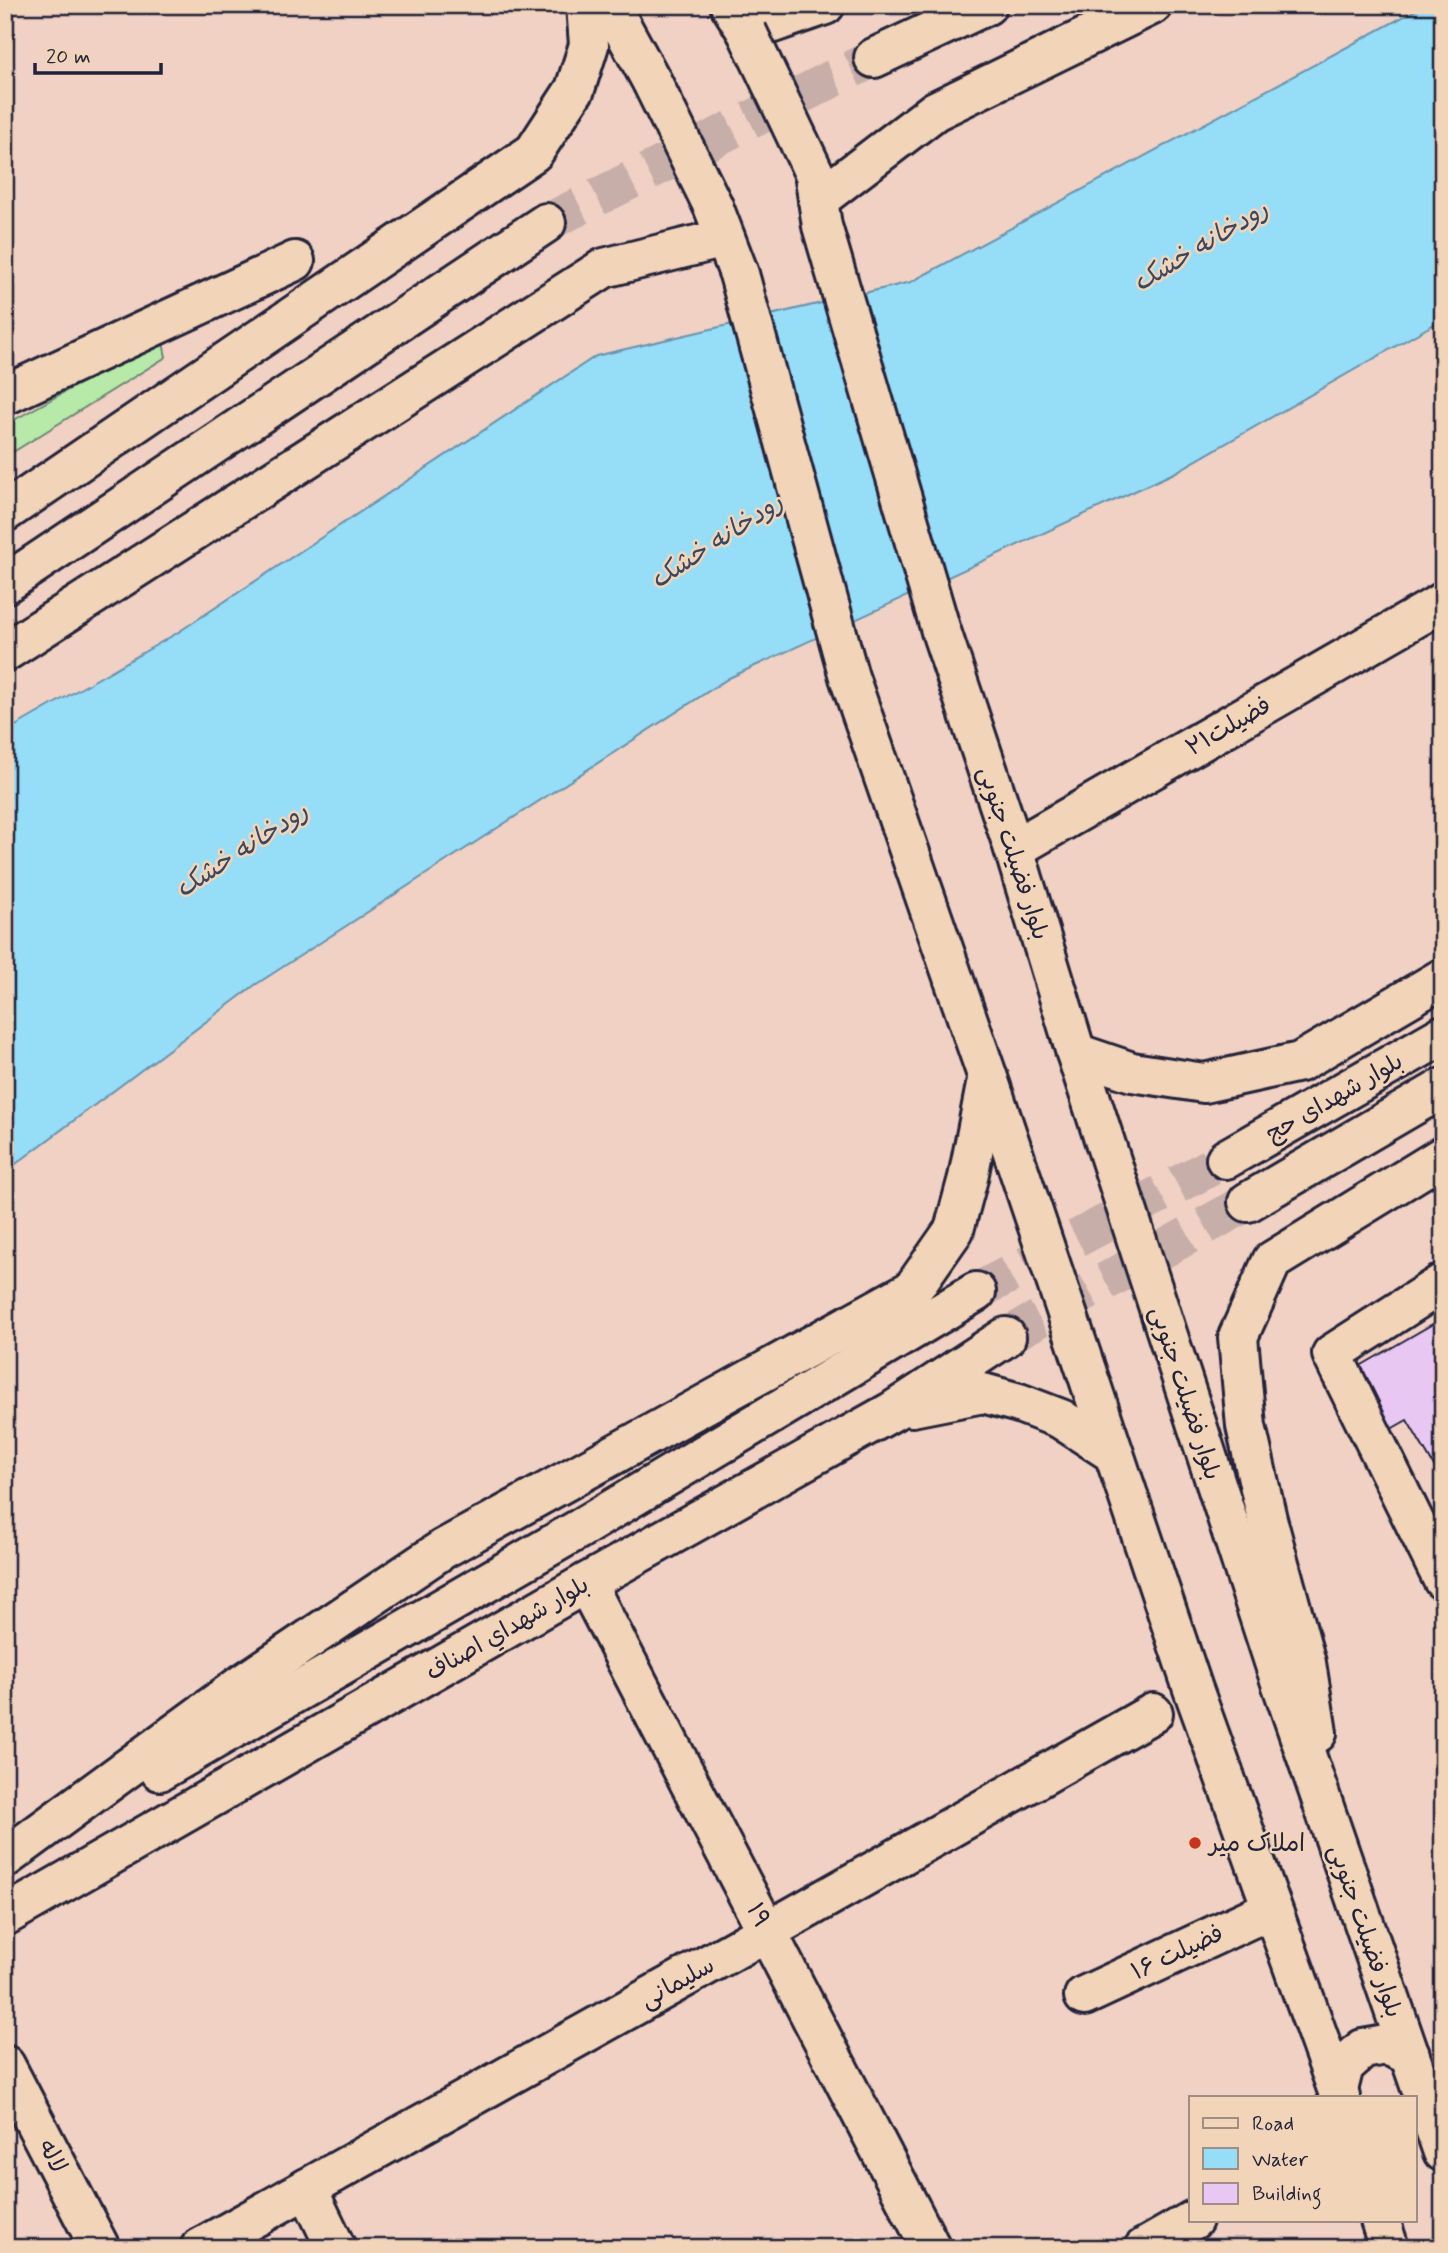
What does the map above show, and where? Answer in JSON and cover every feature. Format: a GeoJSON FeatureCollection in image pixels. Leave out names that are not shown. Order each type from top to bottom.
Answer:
{"type":"FeatureCollection","features":[{"type":"Feature","properties":{"kind":"main road"},"geometry":{"type":"LineString","coordinates":[[5,512],[534,152],[575,89],[589,45],[586,5]]}},
{"type":"Feature","properties":{"kind":"main road"},"geometry":{"type":"LineString","coordinates":[[610,5],[652,82],[719,222],[739,274],[849,677],[988,1078],[1113,1453],[1271,1909],[1339,2094]]}},
{"type":"Feature","properties":{"kind":"main road"},"geometry":{"type":"LineString","coordinates":[[739,19],[825,5]]}},
{"type":"Feature","properties":{"kind":"main road"},"geometry":{"type":"LineString","coordinates":[[874,58],[988,5]]}},
{"type":"Feature","properties":{"kind":"main road"},"geometry":{"type":"LineString","coordinates":[[818,200],[935,111],[1152,5]]}},
{"type":"Feature","properties":{"kind":"main road","name":"بلوار فضیلت جنوبی"},"geometry":{"type":"LineString","coordinates":[[739,19],[818,200],[941,631],[1014,849],[1076,1052],[1275,1665],[1443,2152]]}},
{"type":"Feature","properties":{"kind":"main road"},"geometry":{"type":"LineString","coordinates":[[5,652],[604,268],[719,222]]}},
{"type":"Feature","properties":{"kind":"main road"},"geometry":{"type":"LineString","coordinates":[[5,584],[546,223]]}},
{"type":"Feature","properties":{"kind":"main road"},"geometry":{"type":"LineString","coordinates":[[5,395],[295,261]]}},
{"type":"Feature","properties":{"kind":"main road","name":"فضیلت۲۱"},"geometry":{"type":"LineString","coordinates":[[1014,849],[1443,602]]}},
{"type":"Feature","properties":{"kind":"main road"},"geometry":{"type":"LineString","coordinates":[[1076,1052],[1132,1072],[1204,1083],[1300,1062],[1443,978]]}},
{"type":"Feature","properties":{"kind":"main road","name":"بلوار شهدای حج"},"geometry":{"type":"LineString","coordinates":[[1226,1159],[1443,1035]]}},
{"type":"Feature","properties":{"kind":"main road"},"geometry":{"type":"LineString","coordinates":[[5,1859],[241,1685],[443,1549],[912,1290],[954,1230],[968,1178],[988,1078]]}},
{"type":"Feature","properties":{"kind":"main road","name":"بلوار شهدای حج"},"geometry":{"type":"LineString","coordinates":[[1248,1202],[1443,1088]]}},
{"type":"Feature","properties":{"kind":"main road"},"geometry":{"type":"LineString","coordinates":[[1333,1835],[1306,1663],[1267,1518],[1246,1426],[1238,1337],[1272,1261],[1443,1156]]}},
{"type":"Feature","properties":{"kind":"main road"},"geometry":{"type":"LineString","coordinates":[[1443,1283],[1332,1354],[1443,1580]]}},
{"type":"Feature","properties":{"kind":"main road","name":"بلوار شهداي اصناف"},"geometry":{"type":"LineString","coordinates":[[5,1859],[581,1528],[976,1292]]}},
{"type":"Feature","properties":{"kind":"main road","name":"بلوار شهداي اصناف"},"geometry":{"type":"LineString","coordinates":[[5,1916],[586,1583],[893,1411],[1006,1337]]}},
{"type":"Feature","properties":{"kind":"main road"},"geometry":{"type":"LineString","coordinates":[[893,1411],[983,1392],[1061,1419],[1113,1453]]}},
{"type":"Feature","properties":{"kind":"main road","name":"۱۹"},"geometry":{"type":"LineString","coordinates":[[586,1583],[932,2248]]}},
{"type":"Feature","properties":{"kind":"main road","name":"سلیمانی"},"geometry":{"type":"LineString","coordinates":[[200,2248],[1153,1713]]}},
{"type":"Feature","properties":{"kind":"main road","name":"فضیلت ۱۶"},"geometry":{"type":"LineString","coordinates":[[1084,1996],[1271,1909]]}},
{"type":"Feature","properties":{"kind":"main road"},"geometry":{"type":"LineString","coordinates":[[1315,2032],[1336,2036],[1358,2032],[1377,2022],[1391,2005]]}},
{"type":"Feature","properties":{"kind":"main road"},"geometry":{"type":"LineString","coordinates":[[1339,2094],[1344,2066],[1363,2049],[1387,2045],[1410,2055]]}},
{"type":"Feature","properties":{"kind":"main road","name":"لاله"},"geometry":{"type":"LineString","coordinates":[[5,2065],[100,2248]]}},
{"type":"Feature","properties":{"kind":"main road"},"geometry":{"type":"LineString","coordinates":[[307,2188],[337,2248]]}},
{"type":"Feature","properties":{"kind":"main road"},"geometry":{"type":"LineString","coordinates":[[1144,2248],[1190,2222]]}},
{"type":"Feature","properties":{"kind":"main road"},"geometry":{"type":"LineString","coordinates":[[1381,2222],[1390,2248]]}},
{"type":"Feature","properties":{"kind":"green space"},"geometry":{"type":"Polygon","coordinates":[[[162,338],[166,357],[5,457],[5,425],[162,338]]]}},
{"type":"Feature","properties":{"kind":"water","name":"رودخانه خشک"},"geometry":{"type":"Polygon","coordinates":[[[1425,5],[1443,5],[1443,319],[1174,473],[729,678],[255,985],[5,1172],[5,732],[177,633],[596,356],[911,282],[1425,5]]]}},
{"type":"Feature","properties":{"kind":"building"},"geometry":{"type":"Polygon","coordinates":[[[1443,1318],[1443,1474],[1440,1476],[1407,1420],[1391,1429],[1355,1369],[1443,1318]]]}},
{"type":"Feature","properties":{"kind":"tunnel"},"geometry":{"type":"LineString","coordinates":[[546,223],[874,58]]}},
{"type":"Feature","properties":{"kind":"tunnel"},"geometry":{"type":"LineString","coordinates":[[976,1292],[1226,1159]]}},
{"type":"Feature","properties":{"kind":"tunnel"},"geometry":{"type":"LineString","coordinates":[[1006,1337],[1248,1202]]}},
{"type":"Feature","properties":{"kind":"place","name":"املاک میر"},"geometry":{"type":"Point","coordinates":[1195,1843]}}]}
